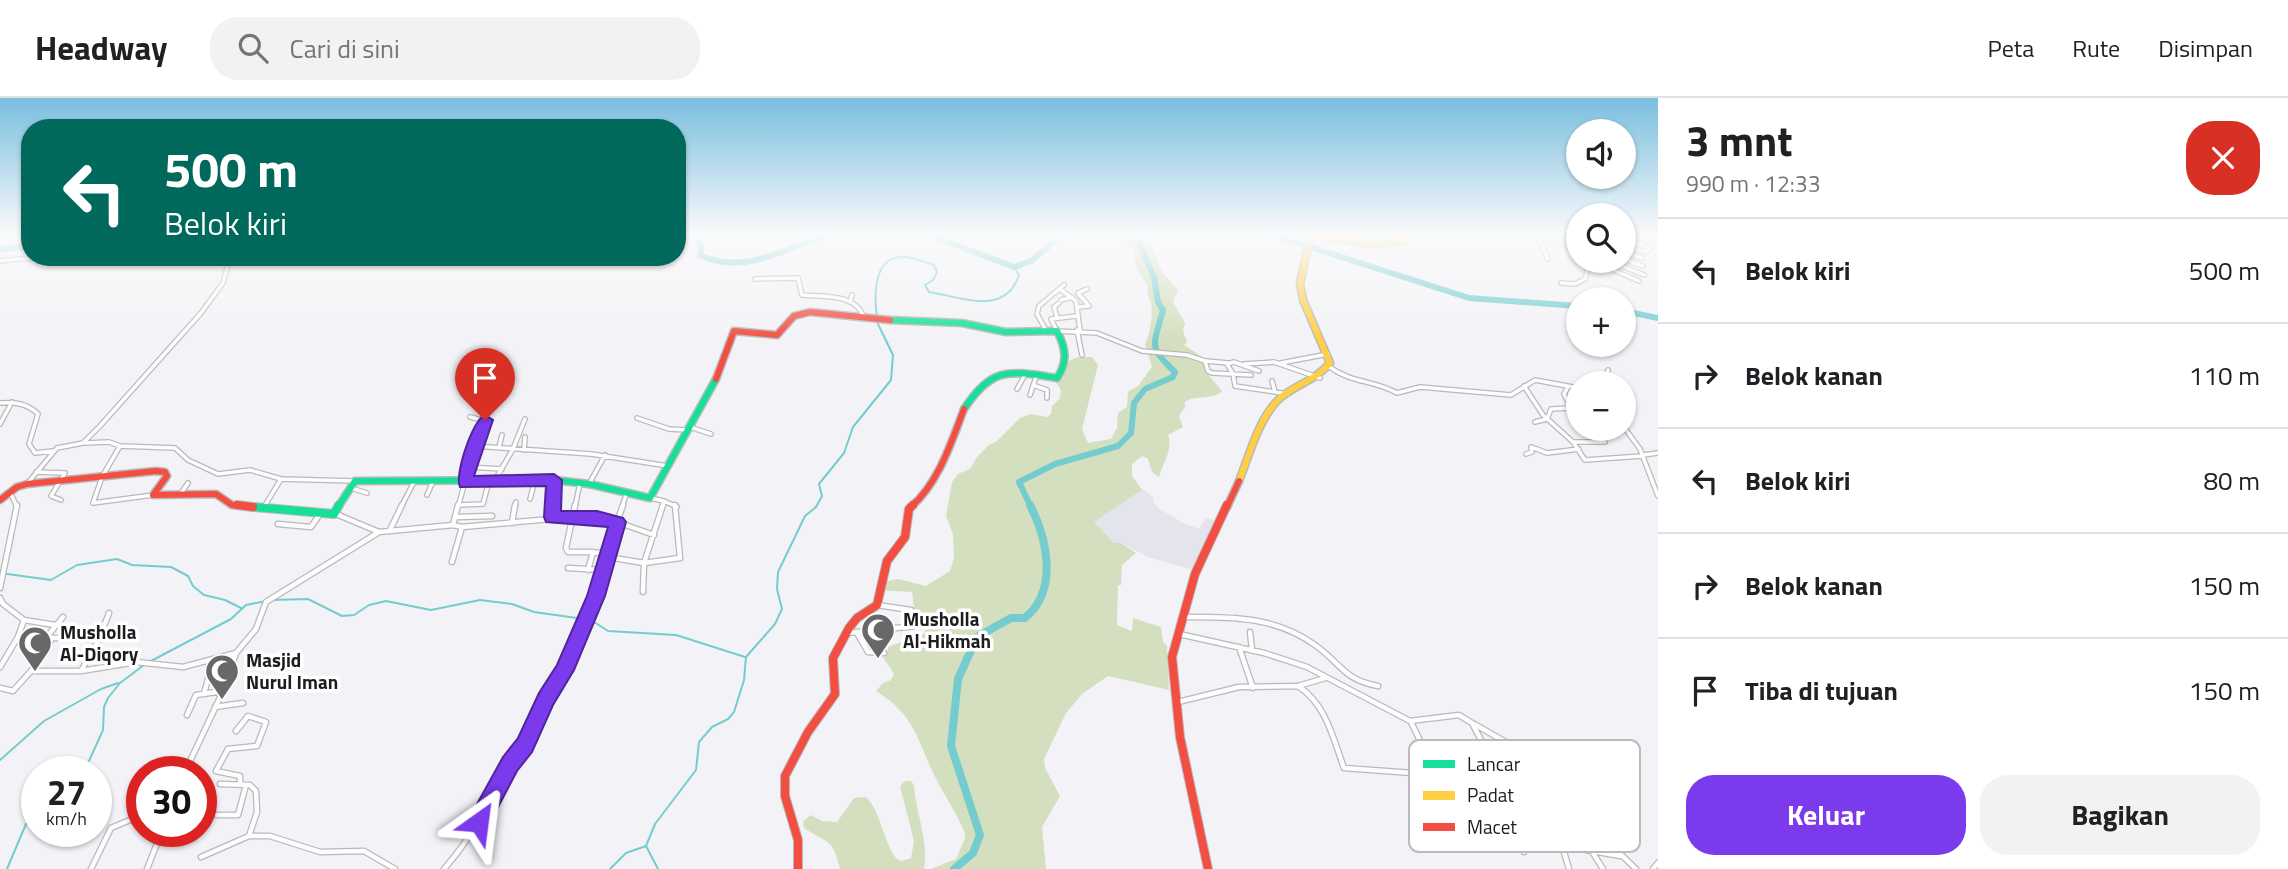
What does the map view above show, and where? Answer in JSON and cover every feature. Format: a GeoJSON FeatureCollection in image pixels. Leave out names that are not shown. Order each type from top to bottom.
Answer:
{"type":"FeatureCollection","features":[{"type":"Feature","properties":{"kind":"street"},"geometry":{"type":"LineString","coordinates":[[83,443],[201,313],[223,283],[227,270]]}},
{"type":"Feature","properties":{"kind":"street"},"geometry":{"type":"LineString","coordinates":[[1208,869],[1176,702],[1172,657],[1195,574],[1274,405],[1278,400],[1306,388],[1324,372],[1330,360],[1303,300],[1300,282],[1302,270]]}},
{"type":"Feature","properties":{"kind":"street"},"geometry":{"type":"LineString","coordinates":[[1636,272],[1644,275]]}},
{"type":"Feature","properties":{"kind":"street"},"geometry":{"type":"LineString","coordinates":[[1561,283],[1575,284],[1586,279],[1587,273]]}},
{"type":"Feature","properties":{"kind":"street"},"geometry":{"type":"LineString","coordinates":[[1619,273],[1639,281]]}},
{"type":"Feature","properties":{"kind":"street"},"geometry":{"type":"LineString","coordinates":[[755,279],[798,278],[803,295],[827,295],[850,302],[868,318]]}},
{"type":"Feature","properties":{"kind":"street"},"geometry":{"type":"LineString","coordinates":[[1046,332],[1037,314],[1039,306],[1064,285]]}},
{"type":"Feature","properties":{"kind":"street"},"geometry":{"type":"LineString","coordinates":[[1077,307],[1089,306],[1077,293],[1087,289]]}},
{"type":"Feature","properties":{"kind":"street"},"geometry":{"type":"LineString","coordinates":[[1061,290],[1072,297],[1077,307],[1082,355]]}},
{"type":"Feature","properties":{"kind":"street"},"geometry":{"type":"LineString","coordinates":[[850,302],[852,295]]}},
{"type":"Feature","properties":{"kind":"street"},"geometry":{"type":"LineString","coordinates":[[1057,317],[1054,307],[1072,297]]}},
{"type":"Feature","properties":{"kind":"street"},"geometry":{"type":"LineString","coordinates":[[650,498],[717,377],[734,331],[777,335],[794,316],[810,312],[962,323],[1006,332],[1078,330],[1102,334],[1149,352],[1187,355],[1205,361],[1228,363],[1279,363],[1328,354]]}},
{"type":"Feature","properties":{"kind":"street"},"geometry":{"type":"LineString","coordinates":[[1035,381],[1057,378],[1066,367],[1067,353],[1051,319],[1076,316]]}},
{"type":"Feature","properties":{"kind":"street"},"geometry":{"type":"LineString","coordinates":[[1205,361],[1211,373],[1251,375]]}},
{"type":"Feature","properties":{"kind":"street"},"geometry":{"type":"LineString","coordinates":[[1228,363],[1233,374],[1233,385],[1236,387],[1290,395]]}},
{"type":"Feature","properties":{"kind":"street"},"geometry":{"type":"LineString","coordinates":[[1279,363],[1304,372],[1324,372],[1348,379],[1376,382],[1396,393],[1420,387],[1511,396],[1529,382],[1545,382],[1566,388]]}},
{"type":"Feature","properties":{"kind":"street"},"geometry":{"type":"LineString","coordinates":[[1242,364],[1259,371]]}},
{"type":"Feature","properties":{"kind":"street"},"geometry":{"type":"LineString","coordinates":[[877,605],[887,561],[905,537],[909,509],[921,498],[945,459],[951,438],[970,396],[979,386],[1010,371],[1026,373],[1047,390],[1047,398]]}},
{"type":"Feature","properties":{"kind":"street"},"geometry":{"type":"LineString","coordinates":[[1017,389],[1026,373]]}},
{"type":"Feature","properties":{"kind":"street"},"geometry":{"type":"LineString","coordinates":[[1031,395],[1035,381]]}},
{"type":"Feature","properties":{"kind":"street"},"geometry":{"type":"LineString","coordinates":[[1272,382],[1275,392]]}},
{"type":"Feature","properties":{"kind":"street"},"geometry":{"type":"LineString","coordinates":[[1524,386],[1547,419],[1573,442],[1584,459],[1588,461],[1658,453]]}},
{"type":"Feature","properties":{"kind":"street"},"geometry":{"type":"LineString","coordinates":[[0,403],[12,402],[32,408],[38,414],[35,428],[28,439],[32,450],[42,453],[54,451]]}},
{"type":"Feature","properties":{"kind":"street"},"geometry":{"type":"LineString","coordinates":[[0,424],[12,402]]}},
{"type":"Feature","properties":{"kind":"street"},"geometry":{"type":"LineString","coordinates":[[1547,419],[1551,409],[1566,408]]}},
{"type":"Feature","properties":{"kind":"street"},"geometry":{"type":"LineString","coordinates":[[453,525],[467,467],[486,421],[470,417]]}},
{"type":"Feature","properties":{"kind":"street"},"geometry":{"type":"LineString","coordinates":[[638,418],[669,429],[689,428],[711,434]]}},
{"type":"Feature","properties":{"kind":"street"},"geometry":{"type":"LineString","coordinates":[[459,505],[483,504],[492,481],[513,449],[525,419]]}},
{"type":"Feature","properties":{"kind":"street"},"geometry":{"type":"LineString","coordinates":[[1535,422],[1547,419]]}},
{"type":"Feature","properties":{"kind":"street"},"geometry":{"type":"LineString","coordinates":[[499,447],[502,435]]}},
{"type":"Feature","properties":{"kind":"street"},"geometry":{"type":"LineString","coordinates":[[524,450],[525,437]]}},
{"type":"Feature","properties":{"kind":"street"},"geometry":{"type":"LineString","coordinates":[[1633,441],[1642,456],[1658,496]]}},
{"type":"Feature","properties":{"kind":"street"},"geometry":{"type":"LineString","coordinates":[[1573,442],[1605,442]]}},
{"type":"Feature","properties":{"kind":"street"},"geometry":{"type":"LineString","coordinates":[[0,587],[6,569],[17,505],[4,497],[27,484],[54,451],[66,444],[83,443],[170,446],[188,460],[218,474],[250,470],[281,479],[353,484],[415,480],[554,480],[584,484],[626,492],[673,503],[677,507],[680,558],[644,563],[608,555],[567,551],[573,517],[584,484],[605,455]]}},
{"type":"Feature","properties":{"kind":"street"},"geometry":{"type":"LineString","coordinates":[[120,446],[102,477],[93,503],[153,495],[216,494],[232,505],[334,513],[379,531]]}},
{"type":"Feature","properties":{"kind":"street"},"geometry":{"type":"LineString","coordinates":[[475,446],[605,455],[668,466]]}},
{"type":"Feature","properties":{"kind":"street"},"geometry":{"type":"LineString","coordinates":[[1526,454],[1532,452],[1531,447],[1545,453],[1579,449]]}},
{"type":"Feature","properties":{"kind":"street"},"geometry":{"type":"LineString","coordinates":[[467,467],[502,469]]}},
{"type":"Feature","properties":{"kind":"street"},"geometry":{"type":"LineString","coordinates":[[27,484],[164,471],[167,476],[153,495]]}},
{"type":"Feature","properties":{"kind":"street"},"geometry":{"type":"LineString","coordinates":[[36,472],[66,474],[51,496],[61,500]]}},
{"type":"Feature","properties":{"kind":"street"},"geometry":{"type":"LineString","coordinates":[[264,508],[281,479]]}},
{"type":"Feature","properties":{"kind":"street"},"geometry":{"type":"LineString","coordinates":[[390,530],[415,480]]}},
{"type":"Feature","properties":{"kind":"street"},"geometry":{"type":"LineString","coordinates":[[530,499],[535,480]]}},
{"type":"Feature","properties":{"kind":"street"},"geometry":{"type":"LineString","coordinates":[[552,517],[554,480]]}},
{"type":"Feature","properties":{"kind":"street"},"geometry":{"type":"LineString","coordinates":[[427,495],[433,481]]}},
{"type":"Feature","properties":{"kind":"street"},"geometry":{"type":"LineString","coordinates":[[180,495],[188,483]]}},
{"type":"Feature","properties":{"kind":"street"},"geometry":{"type":"LineString","coordinates":[[353,484],[367,493]]}},
{"type":"Feature","properties":{"kind":"street"},"geometry":{"type":"LineString","coordinates":[[334,513],[353,484]]}},
{"type":"Feature","properties":{"kind":"street"},"geometry":{"type":"LineString","coordinates":[[443,869],[466,844],[495,797],[510,764],[532,731],[546,699],[564,670],[596,596],[626,492]]}},
{"type":"Feature","properties":{"kind":"street"},"geometry":{"type":"LineString","coordinates":[[643,592],[644,563],[664,501]]}},
{"type":"Feature","properties":{"kind":"street"},"geometry":{"type":"LineString","coordinates":[[512,523],[516,502]]}},
{"type":"Feature","properties":{"kind":"street"},"geometry":{"type":"LineString","coordinates":[[278,524],[311,527],[321,512]]}},
{"type":"Feature","properties":{"kind":"street"},"geometry":{"type":"LineString","coordinates":[[456,517],[492,516]]}},
{"type":"Feature","properties":{"kind":"street"},"geometry":{"type":"LineString","coordinates":[[192,756],[223,691],[236,653],[256,629],[266,602],[379,531],[573,517],[618,522],[654,535]]}},
{"type":"Feature","properties":{"kind":"street"},"geometry":{"type":"LineString","coordinates":[[452,562],[461,527]]}},
{"type":"Feature","properties":{"kind":"street"},"geometry":{"type":"LineString","coordinates":[[588,570],[594,553]]}},
{"type":"Feature","properties":{"kind":"street"},"geometry":{"type":"LineString","coordinates":[[568,568],[603,570]]}},
{"type":"Feature","properties":{"kind":"street"},"geometry":{"type":"LineString","coordinates":[[0,598],[24,620],[55,625]]}},
{"type":"Feature","properties":{"kind":"street"},"geometry":{"type":"LineString","coordinates":[[798,869],[798,840],[785,796],[785,776],[808,732],[835,694],[834,658],[857,618],[877,605],[911,610]]}},
{"type":"Feature","properties":{"kind":"street"},"geometry":{"type":"LineString","coordinates":[[81,671],[110,612]]}},
{"type":"Feature","properties":{"kind":"street"},"geometry":{"type":"LineString","coordinates":[[0,688],[13,691],[31,671],[62,617]]}},
{"type":"Feature","properties":{"kind":"street"},"geometry":{"type":"LineString","coordinates":[[1184,617],[1242,617],[1263,620],[1317,646],[1342,671],[1358,682],[1378,686]]}},
{"type":"Feature","properties":{"kind":"street"},"geometry":{"type":"LineString","coordinates":[[0,667],[18,637],[24,620]]}},
{"type":"Feature","properties":{"kind":"street"},"geometry":{"type":"LineString","coordinates":[[846,633],[916,626]]}},
{"type":"Feature","properties":{"kind":"street"},"geometry":{"type":"LineString","coordinates":[[1251,632],[1252,650]]}},
{"type":"Feature","properties":{"kind":"street"},"geometry":{"type":"LineString","coordinates":[[857,634],[868,652],[884,653]]}},
{"type":"Feature","properties":{"kind":"street"},"geometry":{"type":"LineString","coordinates":[[1180,634],[1252,650],[1307,667],[1410,721],[1421,740]]}},
{"type":"Feature","properties":{"kind":"street"},"geometry":{"type":"LineString","coordinates":[[18,637],[99,639]]}},
{"type":"Feature","properties":{"kind":"street"},"geometry":{"type":"LineString","coordinates":[[1240,647],[1253,688]]}},
{"type":"Feature","properties":{"kind":"street"},"geometry":{"type":"LineString","coordinates":[[31,671],[81,671],[136,662],[183,667],[236,653]]}},
{"type":"Feature","properties":{"kind":"street"},"geometry":{"type":"LineString","coordinates":[[204,694],[213,659]]}},
{"type":"Feature","properties":{"kind":"street"},"geometry":{"type":"LineString","coordinates":[[1176,702],[1206,693],[1298,686],[1325,678]]}},
{"type":"Feature","properties":{"kind":"street"},"geometry":{"type":"LineString","coordinates":[[1358,682],[1359,694]]}},
{"type":"Feature","properties":{"kind":"street"},"geometry":{"type":"LineString","coordinates":[[1298,686],[1311,695],[1324,713],[1342,766],[1409,773]]}},
{"type":"Feature","properties":{"kind":"street"},"geometry":{"type":"LineString","coordinates":[[187,715],[195,696],[223,691]]}},
{"type":"Feature","properties":{"kind":"street"},"geometry":{"type":"LineString","coordinates":[[215,707],[243,703]]}},
{"type":"Feature","properties":{"kind":"street"},"geometry":{"type":"LineString","coordinates":[[1410,721],[1458,714],[1502,740]]}},
{"type":"Feature","properties":{"kind":"street"},"geometry":{"type":"LineString","coordinates":[[217,815],[238,815],[243,785],[240,776],[215,772],[228,750],[259,744],[266,722],[248,716],[236,731]]}},
{"type":"Feature","properties":{"kind":"street"},"geometry":{"type":"LineString","coordinates":[[1472,723],[1481,740]]}},
{"type":"Feature","properties":{"kind":"street"},"geometry":{"type":"LineString","coordinates":[[220,784],[251,787],[258,795],[257,812],[249,836]]}},
{"type":"Feature","properties":{"kind":"street"},"geometry":{"type":"LineString","coordinates":[[91,869],[111,828],[126,822]]}},
{"type":"Feature","properties":{"kind":"street"},"geometry":{"type":"LineString","coordinates":[[201,857],[249,836],[270,836],[320,852],[364,851],[395,869]]}},
{"type":"Feature","properties":{"kind":"street"},"geometry":{"type":"LineString","coordinates":[[147,869],[156,847]]}},
{"type":"Feature","properties":{"kind":"street"},"geometry":{"type":"LineString","coordinates":[[1564,852],[1569,869]]}},
{"type":"Feature","properties":{"kind":"street"},"geometry":{"type":"LineString","coordinates":[[1619,852],[1636,869]]}},
{"type":"Feature","properties":{"kind":"street"},"geometry":{"type":"LineString","coordinates":[[1593,853],[1623,856]]}},
{"type":"Feature","properties":{"kind":"street"},"geometry":{"type":"LineString","coordinates":[[1593,853],[1603,869]]}},
{"type":"Feature","properties":{"kind":"street"},"geometry":{"type":"LineString","coordinates":[[1653,869],[1658,863]]}},
{"type":"Feature","properties":{"kind":"shaded area"},"geometry":{"type":"Polygon","coordinates":[[[1143,489],[1153,497],[1153,502],[1160,509],[1183,523],[1199,529],[1206,517],[1220,524],[1200,572],[1148,557],[1121,543],[1114,544],[1094,522],[1143,489]]]}},
{"type":"Feature","properties":{"kind":"green space"},"geometry":{"type":"Polygon","coordinates":[[[1138,270],[1161,270],[1178,290],[1173,302],[1185,323],[1183,331],[1187,342],[1184,345],[1207,360],[1209,368],[1205,371],[1222,391],[1214,396],[1185,402],[1179,416],[1183,427],[1168,435],[1168,451],[1159,477],[1152,472],[1148,459],[1142,456],[1132,464],[1132,476],[1142,490],[1094,522],[1114,543],[1121,543],[1136,553],[1122,565],[1121,585],[1118,585],[1117,625],[1132,631],[1133,618],[1161,627],[1163,642],[1167,646],[1169,690],[1108,676],[1082,694],[1066,713],[1044,759],[1045,768],[1060,796],[1042,827],[1046,869],[931,869],[956,859],[965,833],[910,723],[896,706],[876,691],[883,683],[891,680],[894,674],[883,657],[887,656],[888,647],[926,633],[921,622],[914,620],[910,614],[914,609],[912,592],[877,590],[879,583],[898,579],[926,586],[950,571],[954,558],[953,534],[946,516],[952,482],[958,474],[970,469],[977,457],[1020,418],[1031,414],[1047,417],[1051,414],[1052,406],[1060,398],[1061,390],[1056,382],[1063,378],[1069,361],[1077,357],[1092,357],[1098,365],[1082,429],[1088,443],[1111,439],[1117,428],[1118,413],[1127,407],[1128,392],[1138,386],[1152,367],[1145,344],[1150,330],[1152,308],[1148,286],[1138,270]]]}},
{"type":"Feature","properties":{"kind":"green space"},"geometry":{"type":"Polygon","coordinates":[[[905,781],[911,781],[914,785],[924,837],[924,869],[840,869],[832,847],[804,828],[803,821],[811,815],[822,821],[837,822],[854,798],[866,797],[876,812],[891,851],[901,861],[911,858],[914,841],[900,786],[905,781]]]}},
{"type":"Feature","properties":{"kind":"waterway"},"geometry":{"type":"LineString","coordinates":[[877,317],[876,289],[881,270]]}},
{"type":"Feature","properties":{"kind":"waterway"},"geometry":{"type":"LineString","coordinates":[[936,270],[933,280],[925,285],[929,292],[981,301],[1004,296],[1019,275],[1016,270]]}},
{"type":"Feature","properties":{"kind":"waterway"},"geometry":{"type":"LineString","coordinates":[[1031,507],[1019,482],[1055,464],[1118,446],[1131,433],[1134,403],[1145,389],[1173,377],[1175,372],[1160,356],[1155,344],[1163,310],[1158,302],[1151,270]]}},
{"type":"Feature","properties":{"kind":"waterway"},"geometry":{"type":"LineString","coordinates":[[1382,270],[1469,298],[1566,305]]}},
{"type":"Feature","properties":{"kind":"waterway"},"geometry":{"type":"LineString","coordinates":[[1636,313],[1658,318]]}},
{"type":"Feature","properties":{"kind":"waterway"},"geometry":{"type":"LineString","coordinates":[[646,846],[655,824],[696,770],[699,742],[712,727],[728,719],[734,712],[744,680],[746,657],[775,624],[782,609],[777,589],[778,572],[805,516],[816,507],[822,496],[819,484],[844,453],[853,427],[891,380],[893,355],[877,322]]}},
{"type":"Feature","properties":{"kind":"waterway"},"geometry":{"type":"LineString","coordinates":[[954,869],[973,853],[980,835],[951,746],[958,679],[977,637],[1011,618],[1025,618],[1042,594],[1046,580],[1045,549],[1030,505]]}},
{"type":"Feature","properties":{"kind":"waterway"},"geometry":{"type":"LineString","coordinates":[[0,573],[51,580],[77,565],[117,559],[132,565],[171,567],[188,576],[193,586],[204,595],[225,600],[241,608]]}},
{"type":"Feature","properties":{"kind":"waterway"},"geometry":{"type":"LineString","coordinates":[[272,600],[308,599],[342,616],[354,615],[369,605],[386,601],[431,610],[480,600],[512,604],[534,612],[591,620],[608,631],[676,635],[745,657]]}},
{"type":"Feature","properties":{"kind":"waterway"},"geometry":{"type":"LineString","coordinates":[[149,662],[231,619],[246,605],[266,601]]}},
{"type":"Feature","properties":{"kind":"waterway"},"geometry":{"type":"LineString","coordinates":[[91,756],[103,730],[104,707],[108,698],[120,683],[144,665]]}},
{"type":"Feature","properties":{"kind":"waterway"},"geometry":{"type":"LineString","coordinates":[[0,760],[44,721],[101,689],[118,683]]}},
{"type":"Feature","properties":{"kind":"waterway"},"geometry":{"type":"LineString","coordinates":[[7,869],[21,836]]}},
{"type":"Feature","properties":{"kind":"waterway"},"geometry":{"type":"LineString","coordinates":[[610,869],[626,853],[646,846]]}},
{"type":"Feature","properties":{"kind":"waterway"},"geometry":{"type":"LineString","coordinates":[[646,846],[658,869]]}},
{"type":"Feature","properties":{"kind":"traffic: fast"},"geometry":{"type":"LineString","coordinates":[[890,320],[962,323],[1006,332],[1057,331],[1065,355],[1057,378],[1010,371],[979,386],[964,409]]}},
{"type":"Feature","properties":{"kind":"traffic: fast"},"geometry":{"type":"LineString","coordinates":[[253,507],[334,514],[355,481],[554,480],[589,484],[650,498],[716,379]]}},
{"type":"Feature","properties":{"kind":"traffic: slow"},"geometry":{"type":"LineString","coordinates":[[1239,481],[1272,407],[1290,392],[1316,378],[1330,363],[1303,300],[1300,283],[1303,270]]}},
{"type":"Feature","properties":{"kind":"traffic: jam"},"geometry":{"type":"LineString","coordinates":[[716,379],[734,331],[777,335],[794,316],[810,312],[890,320]]}},
{"type":"Feature","properties":{"kind":"traffic: jam"},"geometry":{"type":"LineString","coordinates":[[798,869],[798,840],[785,796],[785,776],[808,732],[835,694],[833,658],[857,618],[877,605],[887,561],[905,537],[909,509],[921,498],[945,459],[964,409]]}},
{"type":"Feature","properties":{"kind":"traffic: jam"},"geometry":{"type":"LineString","coordinates":[[0,500],[17,487],[27,484],[156,471],[165,472],[167,476],[153,495],[216,494],[232,505],[253,507]]}},
{"type":"Feature","properties":{"kind":"traffic: jam"},"geometry":{"type":"LineString","coordinates":[[1208,869],[1180,737],[1172,657],[1195,574],[1239,481]]}},
{"type":"Feature","properties":{"kind":"place","name":"Musholla Al-Hikmah"},"geometry":{"type":"Point","coordinates":[878,660]}},
{"type":"Feature","properties":{"kind":"place","name":"Musholla Al-Diqory"},"geometry":{"type":"Point","coordinates":[35,673]}},
{"type":"Feature","properties":{"kind":"place","name":"Masjid Nurul Iman"},"geometry":{"type":"Point","coordinates":[222,701]}},
{"type":"Feature","properties":{"kind":"route"},"geometry":{"type":"LineString","coordinates":[[479,822],[495,797],[510,764],[525,745],[541,708],[564,670],[596,596],[618,522],[597,518],[552,517],[554,480],[465,482],[467,467],[485,420]]}}]}
